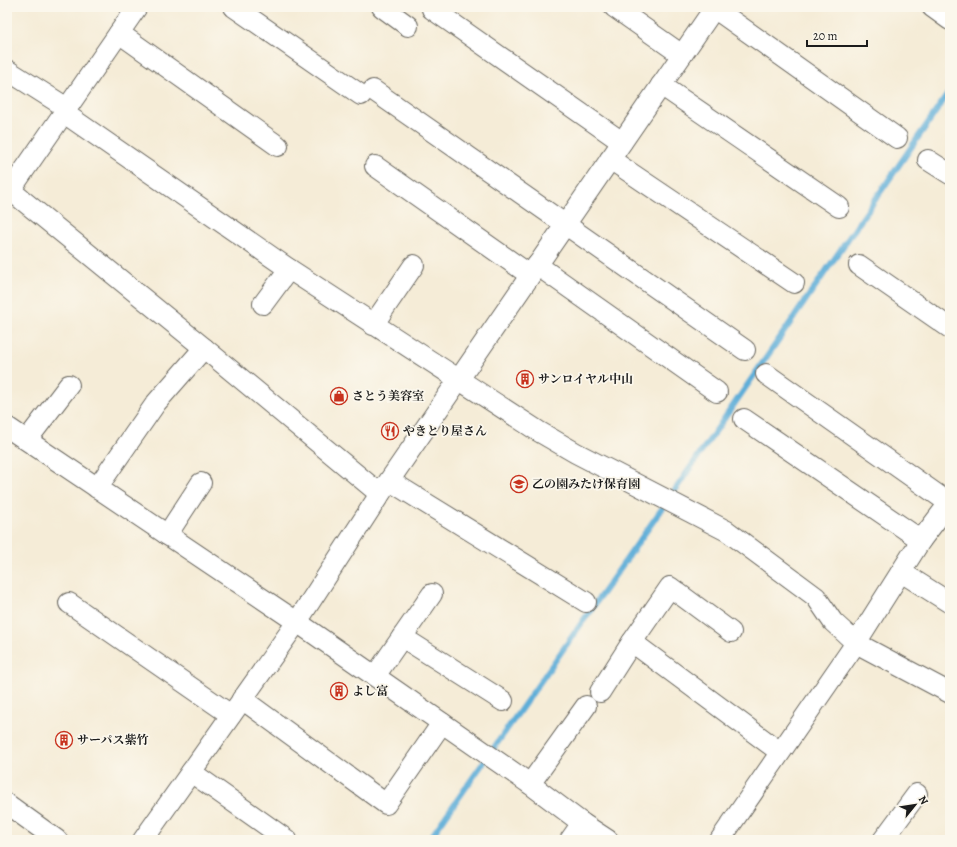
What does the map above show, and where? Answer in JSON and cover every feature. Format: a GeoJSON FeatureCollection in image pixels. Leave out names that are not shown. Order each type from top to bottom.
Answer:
{"type":"FeatureCollection","features":[{"type":"Feature","properties":{"kind":"street"},"geometry":{"type":"LineString","coordinates":[[138,7],[9,193],[204,348],[385,487],[586,602]]}},
{"type":"Feature","properties":{"kind":"street"},"geometry":{"type":"LineString","coordinates":[[234,7],[367,93],[564,225],[745,350]]}},
{"type":"Feature","properties":{"kind":"street"},"geometry":{"type":"LineString","coordinates":[[382,7],[408,26]]}},
{"type":"Feature","properties":{"kind":"street"},"geometry":{"type":"LineString","coordinates":[[614,7],[682,55]]}},
{"type":"Feature","properties":{"kind":"street"},"geometry":{"type":"LineString","coordinates":[[932,7],[950,20]]}},
{"type":"Feature","properties":{"kind":"street"},"geometry":{"type":"LineString","coordinates":[[144,840],[297,622],[385,487],[458,379],[715,8],[897,138]]}},
{"type":"Feature","properties":{"kind":"street"},"geometry":{"type":"LineString","coordinates":[[432,9],[622,142]]}},
{"type":"Feature","properties":{"kind":"street"},"geometry":{"type":"LineString","coordinates":[[120,33],[278,146]]}},
{"type":"Feature","properties":{"kind":"street"},"geometry":{"type":"LineString","coordinates":[[7,70],[66,110],[289,269],[544,435],[727,531],[816,597],[833,622],[856,643],[950,693]]}},
{"type":"Feature","properties":{"kind":"street"},"geometry":{"type":"LineString","coordinates":[[661,85],[839,206]]}},
{"type":"Feature","properties":{"kind":"street"},"geometry":{"type":"LineString","coordinates":[[610,159],[794,283]]}},
{"type":"Feature","properties":{"kind":"street"},"geometry":{"type":"LineString","coordinates":[[928,160],[950,174]]}},
{"type":"Feature","properties":{"kind":"street"},"geometry":{"type":"LineString","coordinates":[[375,166],[717,392]]}},
{"type":"Feature","properties":{"kind":"street"},"geometry":{"type":"LineString","coordinates":[[374,325],[414,265]]}},
{"type":"Feature","properties":{"kind":"street"},"geometry":{"type":"LineString","coordinates":[[859,265],[950,328]]}},
{"type":"Feature","properties":{"kind":"street"},"geometry":{"type":"LineString","coordinates":[[263,304],[289,269]]}},
{"type":"Feature","properties":{"kind":"street"},"geometry":{"type":"LineString","coordinates":[[97,488],[156,403],[204,348]]}},
{"type":"Feature","properties":{"kind":"street"},"geometry":{"type":"LineString","coordinates":[[720,840],[856,643],[921,540],[950,502],[766,374]]}},
{"type":"Feature","properties":{"kind":"street"},"geometry":{"type":"LineString","coordinates":[[27,440],[69,385]]}},
{"type":"Feature","properties":{"kind":"street"},"geometry":{"type":"LineString","coordinates":[[744,419],[921,540]]}},
{"type":"Feature","properties":{"kind":"street"},"geometry":{"type":"LineString","coordinates":[[7,427],[297,622],[608,840]]}},
{"type":"Feature","properties":{"kind":"street"},"geometry":{"type":"LineString","coordinates":[[167,534],[202,483]]}},
{"type":"Feature","properties":{"kind":"street"},"geometry":{"type":"LineString","coordinates":[[901,572],[950,603]]}},
{"type":"Feature","properties":{"kind":"street"},"geometry":{"type":"LineString","coordinates":[[600,692],[670,587],[731,632]]}},
{"type":"Feature","properties":{"kind":"street"},"geometry":{"type":"LineString","coordinates":[[375,676],[432,594]]}},
{"type":"Feature","properties":{"kind":"street"},"geometry":{"type":"LineString","coordinates":[[69,603],[236,707],[386,804],[442,723]]}},
{"type":"Feature","properties":{"kind":"street"},"geometry":{"type":"LineString","coordinates":[[402,637],[503,701]]}},
{"type":"Feature","properties":{"kind":"street"},"geometry":{"type":"LineString","coordinates":[[632,642],[780,752]]}},
{"type":"Feature","properties":{"kind":"street"},"geometry":{"type":"LineString","coordinates":[[530,784],[586,706]]}},
{"type":"Feature","properties":{"kind":"street"},"geometry":{"type":"LineString","coordinates":[[191,772],[287,840]]}},
{"type":"Feature","properties":{"kind":"street"},"geometry":{"type":"LineString","coordinates":[[883,840],[916,794]]}},
{"type":"Feature","properties":{"kind":"street"},"geometry":{"type":"LineString","coordinates":[[7,804],[57,840]]}},
{"type":"Feature","properties":{"kind":"street"},"geometry":{"type":"LineString","coordinates":[[570,840],[582,823]]}},
{"type":"Feature","properties":{"kind":"waterway"},"geometry":{"type":"LineString","coordinates":[[429,840],[666,503],[950,91]]}},
{"type":"Feature","properties":{"kind":"place","name":"サンロイヤル中山"},"geometry":{"type":"Point","coordinates":[525,379]}},
{"type":"Feature","properties":{"kind":"place","name":"さとう美容室"},"geometry":{"type":"Point","coordinates":[339,396]}},
{"type":"Feature","properties":{"kind":"place","name":"やきとり屋さん"},"geometry":{"type":"Point","coordinates":[390,431]}},
{"type":"Feature","properties":{"kind":"place","name":"乙の園みたけ保育園"},"geometry":{"type":"Point","coordinates":[519,484]}},
{"type":"Feature","properties":{"kind":"place","name":"よし富"},"geometry":{"type":"Point","coordinates":[339,691]}},
{"type":"Feature","properties":{"kind":"place","name":"サーパス紫竹"},"geometry":{"type":"Point","coordinates":[64,740]}}]}
